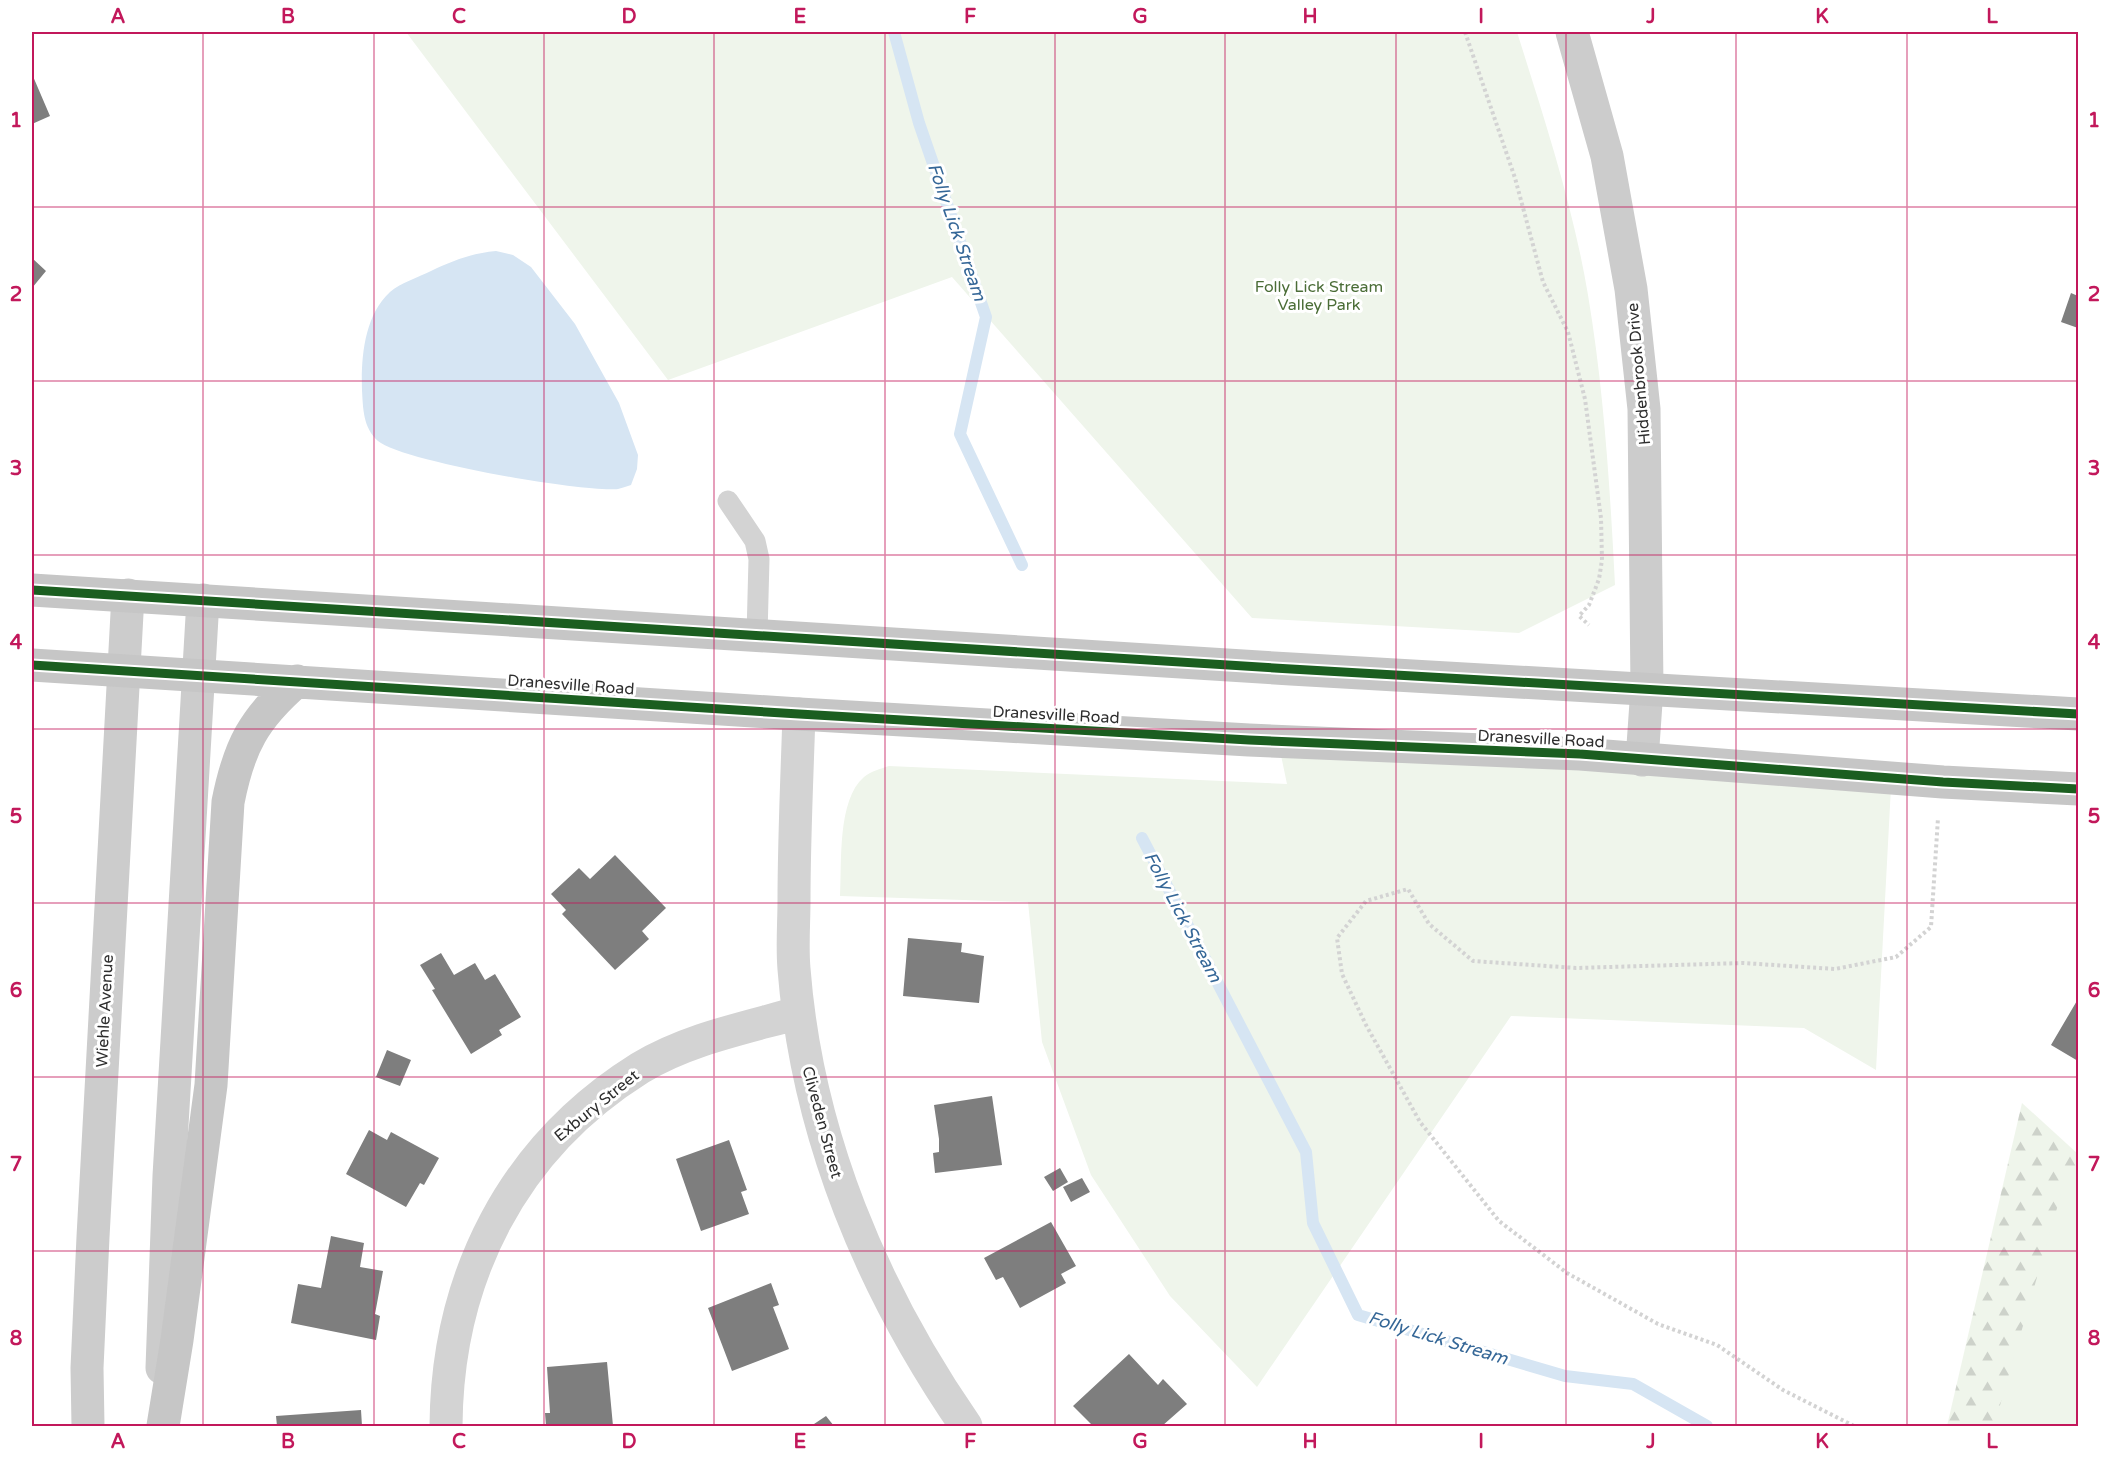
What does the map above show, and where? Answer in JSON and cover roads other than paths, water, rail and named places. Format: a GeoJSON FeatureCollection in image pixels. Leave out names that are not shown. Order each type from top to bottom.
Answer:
{"type":"FeatureCollection","features":[{"type":"Feature","properties":{"kind":"main road","name":"Hiddenbrook Drive"},"geometry":{"type":"LineString","coordinates":[[1572,32],[1607,156],[1631,289],[1644,409],[1647,688],[1642,760]]}},
{"type":"Feature","properties":{"kind":"main road"},"geometry":{"type":"LineString","coordinates":[[32,590],[1291,669],[2079,714]]}},
{"type":"Feature","properties":{"kind":"main road","name":"Wiehle Avenue"},"geometry":{"type":"LineString","coordinates":[[88,1426],[87,1368],[93,1237],[128,595]]}},
{"type":"Feature","properties":{"kind":"main road"},"geometry":{"type":"LineString","coordinates":[[162,1426],[169,1176],[203,600]]}},
{"type":"Feature","properties":{"kind":"main road","name":"Dranesville Road"},"geometry":{"type":"LineString","coordinates":[[32,665],[1237,740],[1580,754],[1943,782],[2079,789]]}},
{"type":"Feature","properties":{"kind":"main road"},"geometry":{"type":"LineString","coordinates":[[162,1426],[177,1340],[211,1084],[228,802],[236,763],[250,735],[267,708],[297,681]]}},
{"type":"Feature","properties":{"kind":"street","name":"Cliveden Street"},"geometry":{"type":"LineString","coordinates":[[799,714],[794,955],[798,1013],[812,1089],[845,1200],[881,1286],[934,1380],[966,1426]]}},
{"type":"Feature","properties":{"kind":"street","name":"Exbury Street"},"geometry":{"type":"LineString","coordinates":[[446,1426],[446,1381],[460,1309],[484,1243],[514,1187],[553,1138],[584,1110],[641,1068],[700,1040],[798,1013]]}},
{"type":"Feature","properties":{"kind":"lane"},"geometry":{"type":"LineString","coordinates":[[728,501],[755,541],[759,559],[757,635]]}},
{"type":"Feature","properties":{"kind":"water"},"geometry":{"type":"Polygon","coordinates":[[[496,251],[513,255],[531,267],[575,324],[619,403],[638,455],[637,469],[631,485],[618,489],[569,486],[455,466],[394,449],[378,441],[369,430],[364,411],[362,365],[369,325],[381,302],[399,286],[439,267],[470,256],[496,251]]]}},
{"type":"Feature","properties":{"kind":"waterway","name":"Folly Lick Stream"},"geometry":{"type":"LineString","coordinates":[[894,32],[919,123],[986,317],[960,434],[1022,565]]}},
{"type":"Feature","properties":{"kind":"waterway","name":"Folly Lick Stream"},"geometry":{"type":"LineString","coordinates":[[1142,838],[1306,1152],[1313,1223],[1358,1315],[1565,1376],[1633,1384],[1707,1426]]}},
{"type":"Feature","properties":{"kind":"park label","name":"Folly Lick Stream Valley Park"},"geometry":{"type":"Point","coordinates":[1319,295]}}]}
